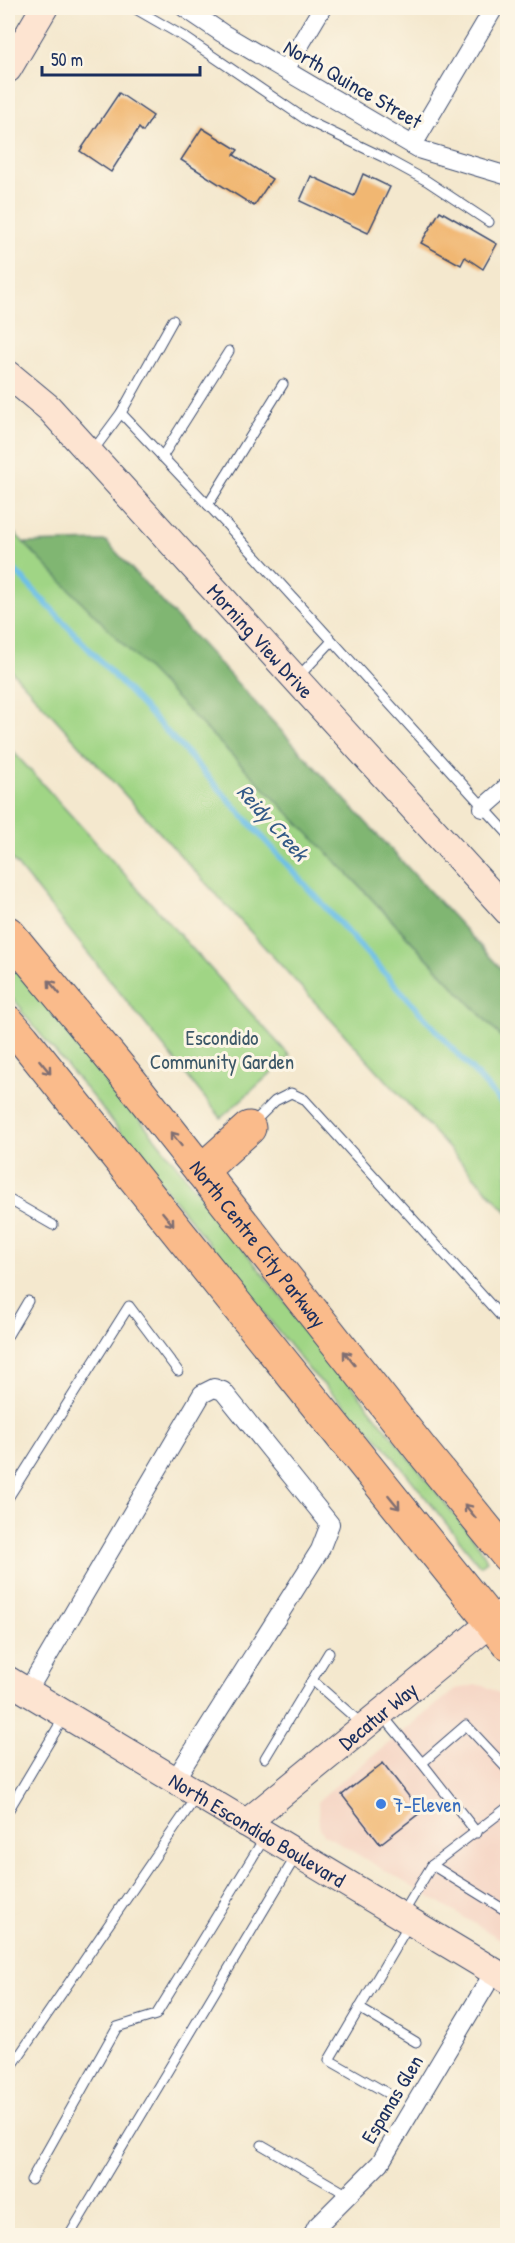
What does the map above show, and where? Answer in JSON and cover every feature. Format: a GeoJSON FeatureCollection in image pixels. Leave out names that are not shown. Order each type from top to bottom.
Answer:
{"type":"FeatureCollection","features":[{"type":"Feature","properties":{"kind":"highway","name":"North Centre City Parkway"},"geometry":{"type":"LineString","coordinates":[[8,933],[55,988],[507,1556]]}},
{"type":"Feature","properties":{"kind":"highway"},"geometry":{"type":"LineString","coordinates":[[8,1022],[502,1625]]}},
{"type":"Feature","properties":{"kind":"highway"},"geometry":{"type":"LineString","coordinates":[[201,1171],[249,1128]]}},
{"type":"Feature","properties":{"kind":"street"},"geometry":{"type":"LineString","coordinates":[[8,69],[44,8]]}},
{"type":"Feature","properties":{"kind":"street","name":"North Quince Street"},"geometry":{"type":"LineString","coordinates":[[186,8],[222,33],[421,150],[507,176]]}},
{"type":"Feature","properties":{"kind":"street"},"geometry":{"type":"LineString","coordinates":[[285,70],[322,8]]}},
{"type":"Feature","properties":{"kind":"street"},"geometry":{"type":"LineString","coordinates":[[413,145],[494,8]]}},
{"type":"Feature","properties":{"kind":"street","name":"Morning View Drive"},"geometry":{"type":"LineString","coordinates":[[8,374],[49,408],[507,912]]}},
{"type":"Feature","properties":{"kind":"street"},"geometry":{"type":"LineString","coordinates":[[483,808],[507,786]]}},
{"type":"Feature","properties":{"kind":"street"},"geometry":{"type":"LineString","coordinates":[[17,1686],[202,1394],[214,1388],[223,1391],[330,1524],[320,1550],[174,1781]]}},
{"type":"Feature","properties":{"kind":"street","name":"Decatur Way"},"geometry":{"type":"LineString","coordinates":[[256,1829],[373,1719],[502,1625]]}},
{"type":"Feature","properties":{"kind":"street","name":"North Escondido Boulevard"},"geometry":{"type":"LineString","coordinates":[[17,1686],[501,1976]]}},
{"type":"Feature","properties":{"kind":"street","name":"Espanas Glen"},"geometry":{"type":"LineString","coordinates":[[312,2235],[317,2226],[380,2163],[501,1976]]}},
{"type":"Feature","properties":{"kind":"lane"},"geometry":{"type":"LineString","coordinates":[[134,8],[186,38],[308,121],[426,181],[489,222]]}},
{"type":"Feature","properties":{"kind":"lane"},"geometry":{"type":"LineString","coordinates":[[90,454],[121,413],[173,320]]}},
{"type":"Feature","properties":{"kind":"lane"},"geometry":{"type":"LineString","coordinates":[[162,457],[229,351]]}},
{"type":"Feature","properties":{"kind":"lane"},"geometry":{"type":"LineString","coordinates":[[208,505],[283,384]]}},
{"type":"Feature","properties":{"kind":"lane"},"geometry":{"type":"LineString","coordinates":[[121,413],[208,505],[507,834]]}},
{"type":"Feature","properties":{"kind":"lane"},"geometry":{"type":"LineString","coordinates":[[296,680],[332,641]]}},
{"type":"Feature","properties":{"kind":"lane"},"geometry":{"type":"LineString","coordinates":[[249,1128],[275,1101],[291,1093],[304,1099],[507,1324]]}},
{"type":"Feature","properties":{"kind":"lane"},"geometry":{"type":"LineString","coordinates":[[8,1199],[53,1225]]}},
{"type":"Feature","properties":{"kind":"lane"},"geometry":{"type":"LineString","coordinates":[[8,1335],[28,1301]]}},
{"type":"Feature","properties":{"kind":"lane"},"geometry":{"type":"LineString","coordinates":[[8,1498],[129,1306],[178,1371]]}},
{"type":"Feature","properties":{"kind":"lane"},"geometry":{"type":"LineString","coordinates":[[265,1758],[329,1652]]}},
{"type":"Feature","properties":{"kind":"lane"},"geometry":{"type":"LineString","coordinates":[[312,1680],[373,1719],[422,1763],[477,1833]]}},
{"type":"Feature","properties":{"kind":"lane"},"geometry":{"type":"LineString","coordinates":[[8,1811],[66,1714]]}},
{"type":"Feature","properties":{"kind":"lane"},"geometry":{"type":"LineString","coordinates":[[422,1763],[466,1725],[507,1770]]}},
{"type":"Feature","properties":{"kind":"lane"},"geometry":{"type":"LineString","coordinates":[[8,2063],[12,2066],[198,1795]]}},
{"type":"Feature","properties":{"kind":"lane"},"geometry":{"type":"LineString","coordinates":[[387,2093],[328,2060],[359,2008],[432,1865],[477,1833],[507,1807]]}},
{"type":"Feature","properties":{"kind":"lane"},"geometry":{"type":"LineString","coordinates":[[31,2180],[117,2027],[156,2015],[256,1829]]}},
{"type":"Feature","properties":{"kind":"lane"},"geometry":{"type":"LineString","coordinates":[[69,2235],[298,1854]]}},
{"type":"Feature","properties":{"kind":"lane"},"geometry":{"type":"LineString","coordinates":[[432,1865],[507,1912]]}},
{"type":"Feature","properties":{"kind":"lane"},"geometry":{"type":"LineString","coordinates":[[359,2008],[416,2042]]}},
{"type":"Feature","properties":{"kind":"lane"},"geometry":{"type":"LineString","coordinates":[[262,2145],[348,2195]]}},
{"type":"Feature","properties":{"kind":"shaded area"},"geometry":{"type":"Polygon","coordinates":[[[476,1685],[485,1686],[508,1698],[507,1943],[325,1835],[319,1828],[318,1801],[456,1689],[476,1685]]]}},
{"type":"Feature","properties":{"kind":"green space"},"geometry":{"type":"Polygon","coordinates":[[[8,527],[180,695],[507,1043],[507,1212],[8,667],[8,527]]]}},
{"type":"Feature","properties":{"kind":"green space"},"geometry":{"type":"Polygon","coordinates":[[[106,541],[507,975],[507,1043],[355,881],[24,543],[106,541]]]}},
{"type":"Feature","properties":{"kind":"green space","name":"Escondido Community Garden"},"geometry":{"type":"Polygon","coordinates":[[[8,746],[290,1056],[221,1118],[8,854],[8,746]]]}},
{"type":"Feature","properties":{"kind":"green space"},"geometry":{"type":"Polygon","coordinates":[[[8,959],[143,1123],[480,1547],[487,1561],[480,1566],[383,1444],[309,1370],[100,1106],[21,1011],[22,1009],[8,994],[8,959]]]}},
{"type":"Feature","properties":{"kind":"building"},"geometry":{"type":"Polygon","coordinates":[[[119,93],[153,116],[143,132],[139,128],[111,172],[80,151],[119,93]]]}},
{"type":"Feature","properties":{"kind":"building"},"geometry":{"type":"Polygon","coordinates":[[[202,128],[238,150],[234,155],[272,179],[254,206],[181,160],[202,128]]]}},
{"type":"Feature","properties":{"kind":"building"},"geometry":{"type":"Polygon","coordinates":[[[363,174],[390,187],[368,233],[300,201],[311,176],[354,196],[363,174]]]}},
{"type":"Feature","properties":{"kind":"building"},"geometry":{"type":"Polygon","coordinates":[[[440,211],[497,244],[483,269],[465,257],[461,265],[421,243],[440,211]]]}},
{"type":"Feature","properties":{"kind":"building","name":"7-Eleven"},"geometry":{"type":"Polygon","coordinates":[[[383,1763],[421,1812],[380,1844],[342,1795],[383,1763]]]}},
{"type":"Feature","properties":{"kind":"waterway","name":"Reidy Creek"},"geometry":{"type":"LineString","coordinates":[[8,563],[183,749],[508,1110]]}},
{"type":"Feature","properties":{"kind":"place","name":"7-Eleven"},"geometry":{"type":"Point","coordinates":[381,1804]}}]}
